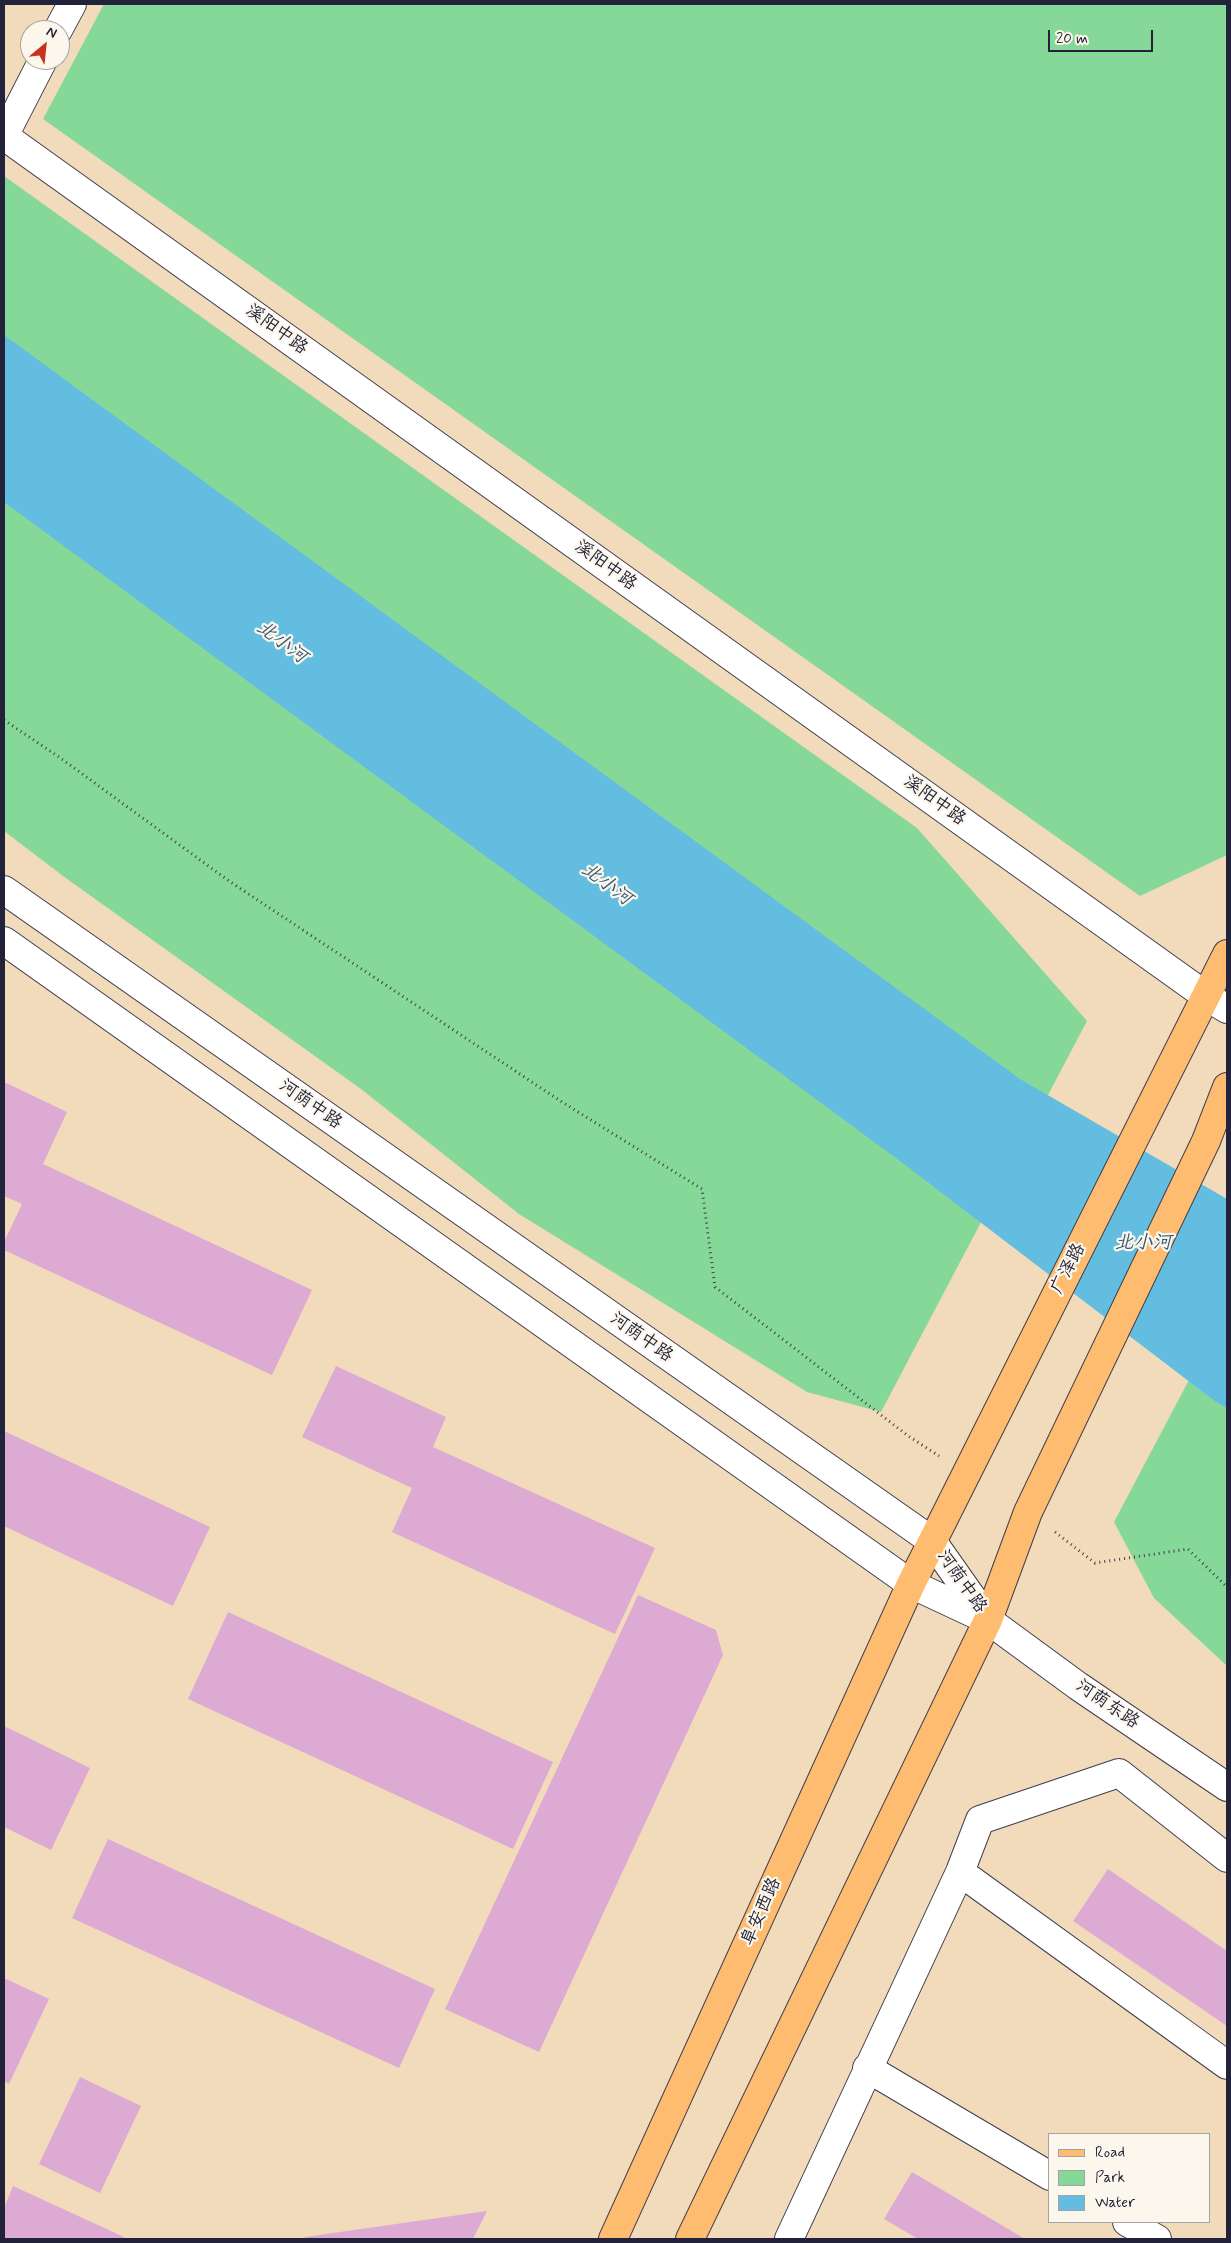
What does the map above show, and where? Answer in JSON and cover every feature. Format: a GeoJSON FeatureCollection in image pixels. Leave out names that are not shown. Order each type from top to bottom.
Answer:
{"type":"FeatureCollection","features":[{"type":"Feature","properties":{"kind":"main road","name":"广泽路"},"geometry":{"type":"LineString","coordinates":[[911,1584],[1151,1106],[1217,1002],[1227,954]]}},
{"type":"Feature","properties":{"kind":"main road"},"geometry":{"type":"LineString","coordinates":[[690,2239],[988,1620],[1028,1512],[1206,1141],[1227,1087]]}},
{"type":"Feature","properties":{"kind":"main road","name":"阜安西路"},"geometry":{"type":"LineString","coordinates":[[613,2239],[911,1584]]}},
{"type":"Feature","properties":{"kind":"street"},"geometry":{"type":"LineString","coordinates":[[63,20],[72,4]]}},
{"type":"Feature","properties":{"kind":"street"},"geometry":{"type":"LineString","coordinates":[[4,136],[38,70]]}},
{"type":"Feature","properties":{"kind":"street","name":"溪阳中路"},"geometry":{"type":"LineString","coordinates":[[4,136],[1217,1002]]}},
{"type":"Feature","properties":{"kind":"street","name":"河荫中路"},"geometry":{"type":"LineString","coordinates":[[4,890],[932,1541],[988,1620]]}},
{"type":"Feature","properties":{"kind":"street","name":"河荫中路"},"geometry":{"type":"LineString","coordinates":[[4,942],[911,1584],[988,1620]]}},
{"type":"Feature","properties":{"kind":"street","name":"河荫东路"},"geometry":{"type":"LineString","coordinates":[[988,1620],[1078,1686],[1227,1787]]}},
{"type":"Feature","properties":{"kind":"street"},"geometry":{"type":"LineString","coordinates":[[789,2239],[960,1872],[980,1820],[1119,1773],[1227,1858]]}},
{"type":"Feature","properties":{"kind":"street"},"geometry":{"type":"LineString","coordinates":[[960,1872],[1227,2065]]}},
{"type":"Feature","properties":{"kind":"street"},"geometry":{"type":"LineString","coordinates":[[868,2068],[1048,2175]]}},
{"type":"Feature","properties":{"kind":"street"},"geometry":{"type":"LineString","coordinates":[[1129,2223],[1157,2239]]}},
{"type":"Feature","properties":{"kind":"path"},"geometry":{"type":"LineString","coordinates":[[4,720],[60,756],[245,892],[562,1102],[702,1189],[715,1287],[907,1435],[966,1475]]}},
{"type":"Feature","properties":{"kind":"path"},"geometry":{"type":"LineString","coordinates":[[1028,1512],[1095,1563],[1188,1549],[1227,1587]]}},
{"type":"Feature","properties":{"kind":"green space"},"geometry":{"type":"Polygon","coordinates":[[[104,4],[1227,4],[1227,855],[1140,896],[43,119],[104,4]]]}},
{"type":"Feature","properties":{"kind":"green space"},"geometry":{"type":"Polygon","coordinates":[[[4,176],[917,828],[1087,1021],[881,1412],[807,1392],[519,1214],[361,1089],[63,876],[4,831],[4,176]]]}},
{"type":"Feature","properties":{"kind":"green space"},"geometry":{"type":"Polygon","coordinates":[[[1227,1308],[1227,1666],[1154,1598],[1114,1522],[1227,1308]]]}},
{"type":"Feature","properties":{"kind":"water","name":"北小河"},"geometry":{"type":"Polygon","coordinates":[[[4,335],[1020,1079],[1227,1199],[1227,1408],[1216,1402],[900,1161],[4,502],[4,335]]]}},
{"type":"Feature","properties":{"kind":"building"},"geometry":{"type":"Polygon","coordinates":[[[4,1082],[67,1112],[43,1164],[312,1290],[272,1375],[4,1250],[4,1242],[22,1204],[4,1196],[4,1082]]]}},
{"type":"Feature","properties":{"kind":"building"},"geometry":{"type":"Polygon","coordinates":[[[336,1366],[446,1417],[433,1447],[655,1548],[615,1634],[392,1532],[412,1488],[302,1437],[336,1366]]]}},
{"type":"Feature","properties":{"kind":"building"},"geometry":{"type":"Polygon","coordinates":[[[4,1431],[210,1527],[173,1606],[4,1526],[4,1431]]]}},
{"type":"Feature","properties":{"kind":"building"},"geometry":{"type":"Polygon","coordinates":[[[638,1595],[716,1630],[723,1655],[539,2052],[445,2009],[638,1595]]]}},
{"type":"Feature","properties":{"kind":"building"},"geometry":{"type":"Polygon","coordinates":[[[228,1612],[553,1762],[513,1849],[188,1699],[228,1612]]]}},
{"type":"Feature","properties":{"kind":"building"},"geometry":{"type":"Polygon","coordinates":[[[4,1726],[90,1768],[51,1850],[4,1827],[4,1726]]]}},
{"type":"Feature","properties":{"kind":"building"},"geometry":{"type":"Polygon","coordinates":[[[108,1839],[435,1989],[399,2068],[72,1918],[108,1839]]]}},
{"type":"Feature","properties":{"kind":"building"},"geometry":{"type":"Polygon","coordinates":[[[1108,1869],[1227,1951],[1227,2026],[1073,1921],[1108,1869]]]}},
{"type":"Feature","properties":{"kind":"building"},"geometry":{"type":"Polygon","coordinates":[[[4,1978],[49,1999],[9,2084],[4,2081],[4,1978]]]}},
{"type":"Feature","properties":{"kind":"building"},"geometry":{"type":"Polygon","coordinates":[[[80,2077],[141,2106],[100,2193],[39,2164],[80,2077]]]}},
{"type":"Feature","properties":{"kind":"building"},"geometry":{"type":"Polygon","coordinates":[[[912,2172],[1025,2239],[918,2239],[884,2219],[912,2172]]]}},
{"type":"Feature","properties":{"kind":"building"},"geometry":{"type":"Polygon","coordinates":[[[13,2186],[124,2237],[123,2239],[4,2239],[4,2208],[13,2186]]]}},
{"type":"Feature","properties":{"kind":"building"},"geometry":{"type":"Polygon","coordinates":[[[487,2211],[473,2239],[304,2239],[305,2237],[487,2211]]]}}]}
